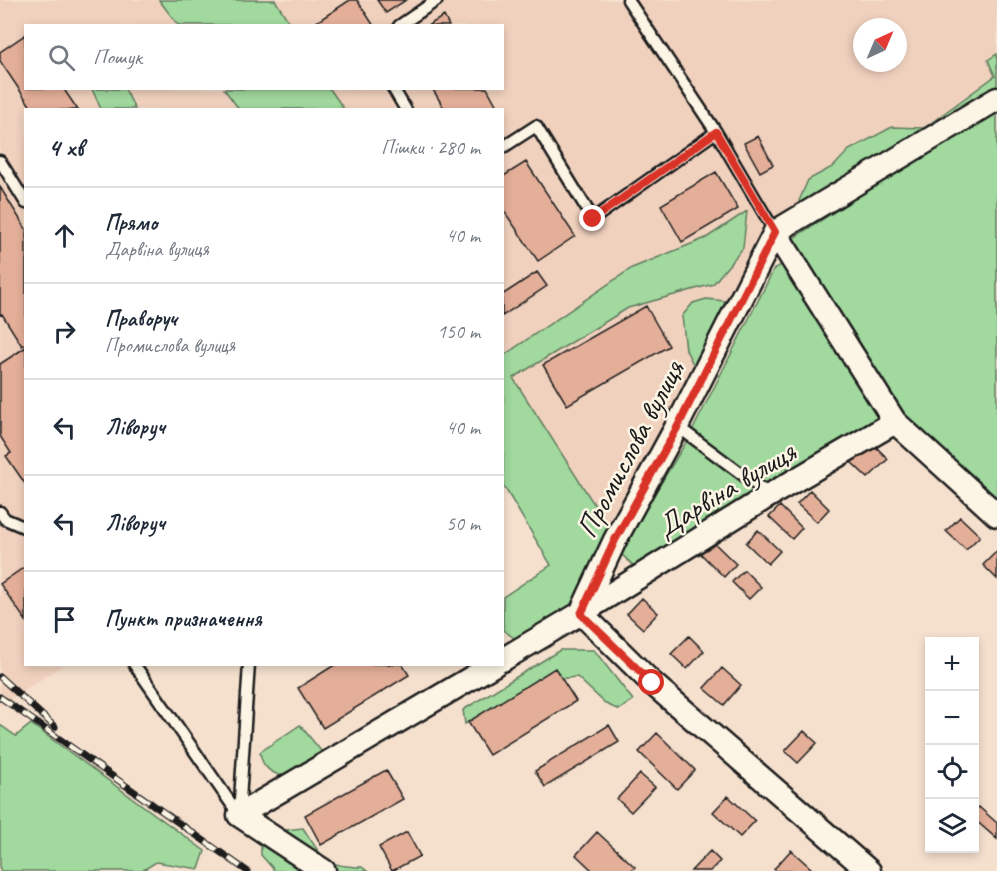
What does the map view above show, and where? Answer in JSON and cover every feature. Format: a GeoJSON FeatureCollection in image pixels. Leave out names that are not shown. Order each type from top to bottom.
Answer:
{"type":"FeatureCollection","features":[{"type":"Feature","properties":{"kind":"street"},"geometry":{"type":"LineString","coordinates":[[997,99],[775,232],[895,422],[997,515]]}},
{"type":"Feature","properties":{"kind":"street","name":"Промислова вулиця"},"geometry":{"type":"LineString","coordinates":[[581,614],[615,540],[678,426],[775,232]]}},
{"type":"Feature","properties":{"kind":"street","name":"Дарвіна вулиця"},"geometry":{"type":"LineString","coordinates":[[581,614],[770,495],[895,422]]}},
{"type":"Feature","properties":{"kind":"street"},"geometry":{"type":"LineString","coordinates":[[504,659],[581,614],[652,683],[869,871]]}},
{"type":"Feature","properties":{"kind":"street"},"geometry":{"type":"LineString","coordinates":[[324,871],[239,815],[492,666]]}},
{"type":"Feature","properties":{"kind":"lane"},"geometry":{"type":"LineString","coordinates":[[402,24],[437,0]]}},
{"type":"Feature","properties":{"kind":"lane"},"geometry":{"type":"LineString","coordinates":[[628,0],[716,132],[775,232]]}},
{"type":"Feature","properties":{"kind":"lane"},"geometry":{"type":"LineString","coordinates":[[394,90],[405,108]]}},
{"type":"Feature","properties":{"kind":"lane"},"geometry":{"type":"LineString","coordinates":[[504,147],[536,126],[593,219],[716,132]]}},
{"type":"Feature","properties":{"kind":"lane"},"geometry":{"type":"LineString","coordinates":[[0,161],[24,200]]}},
{"type":"Feature","properties":{"kind":"lane"},"geometry":{"type":"LineString","coordinates":[[678,426],[770,495]]}},
{"type":"Feature","properties":{"kind":"lane"},"geometry":{"type":"LineString","coordinates":[[0,512],[5,519],[24,527]]}},
{"type":"Feature","properties":{"kind":"lane"},"geometry":{"type":"LineString","coordinates":[[135,666],[239,815]]}},
{"type":"Feature","properties":{"kind":"lane"},"geometry":{"type":"LineString","coordinates":[[239,815],[249,666]]}},
{"type":"Feature","properties":{"kind":"shaded area"},"geometry":{"type":"Polygon","coordinates":[[[0,0],[159,0],[177,24],[24,24],[24,90],[225,90],[238,108],[24,108],[24,666],[61,666],[0,706],[0,0]]]}},
{"type":"Feature","properties":{"kind":"shaded area"},"geometry":{"type":"Polygon","coordinates":[[[275,0],[997,0],[997,79],[766,231],[615,540],[504,363],[504,108],[343,108],[331,90],[504,90],[504,24],[290,24],[275,0]]]}},
{"type":"Feature","properties":{"kind":"green space"},"geometry":{"type":"Polygon","coordinates":[[[159,0],[275,0],[290,24],[177,24],[159,0]]]}},
{"type":"Feature","properties":{"kind":"green space"},"geometry":{"type":"Polygon","coordinates":[[[997,54],[997,98],[897,172],[997,110],[997,506],[899,420],[790,240],[859,196],[806,225],[799,201],[808,180],[834,166],[849,150],[892,127],[924,128],[995,76],[988,60],[997,54]]]}},
{"type":"Feature","properties":{"kind":"green space"},"geometry":{"type":"Polygon","coordinates":[[[92,90],[126,90],[134,108],[101,108],[92,90]]]}},
{"type":"Feature","properties":{"kind":"green space"},"geometry":{"type":"Polygon","coordinates":[[[225,90],[331,90],[343,108],[238,108],[225,90]]]}},
{"type":"Feature","properties":{"kind":"green space"},"geometry":{"type":"Polygon","coordinates":[[[747,211],[743,248],[713,284],[628,308],[513,378],[610,529],[581,613],[517,640],[504,631],[504,596],[551,565],[504,487],[504,355],[632,268],[706,238],[747,211]]]}},
{"type":"Feature","properties":{"kind":"green space"},"geometry":{"type":"Polygon","coordinates":[[[786,262],[880,419],[634,566],[619,552],[688,439],[774,269],[786,262]]]}},
{"type":"Feature","properties":{"kind":"green space"},"geometry":{"type":"Polygon","coordinates":[[[706,299],[725,301],[730,307],[697,372],[686,350],[682,316],[693,303],[706,299]]]}},
{"type":"Feature","properties":{"kind":"green space"},"geometry":{"type":"Polygon","coordinates":[[[560,650],[594,650],[633,700],[619,710],[606,704],[577,677],[545,680],[465,724],[463,710],[560,650]]]}},
{"type":"Feature","properties":{"kind":"green space"},"geometry":{"type":"Polygon","coordinates":[[[31,724],[205,851],[199,869],[156,862],[142,871],[0,871],[0,725],[16,736],[31,724]]]}},
{"type":"Feature","properties":{"kind":"green space"},"geometry":{"type":"Polygon","coordinates":[[[300,725],[326,757],[289,779],[273,773],[266,767],[260,752],[300,725]]]}},
{"type":"Feature","properties":{"kind":"green space"},"geometry":{"type":"Polygon","coordinates":[[[303,828],[320,854],[326,859],[332,863],[349,867],[362,867],[367,871],[275,871],[261,855],[261,843],[276,831],[303,828]]]}},
{"type":"Feature","properties":{"kind":"building"},"geometry":{"type":"Polygon","coordinates":[[[350,0],[357,0],[373,24],[316,24],[350,0]]]}},
{"type":"Feature","properties":{"kind":"building"},"geometry":{"type":"Polygon","coordinates":[[[377,0],[406,0],[386,13],[377,0]]]}},
{"type":"Feature","properties":{"kind":"building"},"geometry":{"type":"Polygon","coordinates":[[[444,16],[448,24],[430,24],[444,16]]]}},
{"type":"Feature","properties":{"kind":"building"},"geometry":{"type":"Polygon","coordinates":[[[24,36],[24,90],[64,90],[77,108],[32,108],[0,61],[0,52],[24,36]]]}},
{"type":"Feature","properties":{"kind":"building"},"geometry":{"type":"Polygon","coordinates":[[[433,90],[488,90],[498,108],[444,108],[433,90]]]}},
{"type":"Feature","properties":{"kind":"building"},"geometry":{"type":"Polygon","coordinates":[[[758,136],[773,165],[760,172],[744,143],[758,136]]]}},
{"type":"Feature","properties":{"kind":"building"},"geometry":{"type":"Polygon","coordinates":[[[526,162],[575,236],[538,261],[504,211],[504,176],[526,162]]]}},
{"type":"Feature","properties":{"kind":"building"},"geometry":{"type":"Polygon","coordinates":[[[716,172],[738,209],[682,242],[661,205],[716,172]]]}},
{"type":"Feature","properties":{"kind":"building"},"geometry":{"type":"Polygon","coordinates":[[[0,187],[24,226],[24,345],[22,346],[2,314],[0,315],[0,187]]]}},
{"type":"Feature","properties":{"kind":"building"},"geometry":{"type":"Polygon","coordinates":[[[537,272],[547,286],[504,315],[504,294],[537,272]]]}},
{"type":"Feature","properties":{"kind":"building"},"geometry":{"type":"Polygon","coordinates":[[[646,306],[669,346],[567,405],[543,365],[646,306]]]}},
{"type":"Feature","properties":{"kind":"building"},"geometry":{"type":"Polygon","coordinates":[[[24,348],[24,482],[6,456],[11,453],[0,436],[0,364],[24,348]]]}},
{"type":"Feature","properties":{"kind":"building"},"geometry":{"type":"Polygon","coordinates":[[[871,442],[888,459],[868,478],[851,462],[871,442]]]}},
{"type":"Feature","properties":{"kind":"building"},"geometry":{"type":"Polygon","coordinates":[[[810,490],[829,509],[817,522],[797,504],[810,490]]]}},
{"type":"Feature","properties":{"kind":"building"},"geometry":{"type":"Polygon","coordinates":[[[780,506],[802,528],[792,539],[769,517],[780,506]]]}},
{"type":"Feature","properties":{"kind":"building"},"geometry":{"type":"Polygon","coordinates":[[[960,517],[980,536],[966,550],[946,531],[960,517]]]}},
{"type":"Feature","properties":{"kind":"building"},"geometry":{"type":"Polygon","coordinates":[[[758,530],[780,551],[768,564],[746,543],[758,530]]]}},
{"type":"Feature","properties":{"kind":"building"},"geometry":{"type":"Polygon","coordinates":[[[708,537],[736,564],[724,577],[696,549],[708,537]]]}},
{"type":"Feature","properties":{"kind":"building"},"geometry":{"type":"Polygon","coordinates":[[[997,551],[997,579],[983,565],[997,551]]]}},
{"type":"Feature","properties":{"kind":"building"},"geometry":{"type":"Polygon","coordinates":[[[24,567],[24,618],[0,584],[24,567]]]}},
{"type":"Feature","properties":{"kind":"building"},"geometry":{"type":"Polygon","coordinates":[[[744,570],[761,587],[749,599],[732,582],[744,570]]]}},
{"type":"Feature","properties":{"kind":"building"},"geometry":{"type":"Polygon","coordinates":[[[642,598],[658,613],[643,629],[627,614],[642,598]]]}},
{"type":"Feature","properties":{"kind":"building"},"geometry":{"type":"Polygon","coordinates":[[[689,636],[704,651],[687,669],[671,654],[689,636]]]}},
{"type":"Feature","properties":{"kind":"building"},"geometry":{"type":"Polygon","coordinates":[[[333,666],[403,666],[409,675],[323,728],[298,688],[333,666]]]}},
{"type":"Feature","properties":{"kind":"building"},"geometry":{"type":"Polygon","coordinates":[[[555,668],[576,701],[489,755],[468,722],[555,668]]]}},
{"type":"Feature","properties":{"kind":"building"},"geometry":{"type":"Polygon","coordinates":[[[722,668],[741,685],[724,705],[704,688],[722,668]]]}},
{"type":"Feature","properties":{"kind":"building"},"geometry":{"type":"Polygon","coordinates":[[[609,725],[619,742],[545,787],[535,771],[609,725]]]}},
{"type":"Feature","properties":{"kind":"building"},"geometry":{"type":"Polygon","coordinates":[[[804,731],[817,743],[798,763],[785,751],[804,731]]]}},
{"type":"Feature","properties":{"kind":"building"},"geometry":{"type":"Polygon","coordinates":[[[657,733],[695,770],[677,789],[639,752],[657,733]]]}},
{"type":"Feature","properties":{"kind":"building"},"geometry":{"type":"Polygon","coordinates":[[[386,770],[403,799],[321,845],[305,815],[386,770]]]}},
{"type":"Feature","properties":{"kind":"building"},"geometry":{"type":"Polygon","coordinates":[[[640,774],[655,787],[631,812],[617,799],[640,774]]]}},
{"type":"Feature","properties":{"kind":"building"},"geometry":{"type":"Polygon","coordinates":[[[728,796],[755,821],[740,837],[713,812],[728,796]]]}},
{"type":"Feature","properties":{"kind":"building"},"geometry":{"type":"Polygon","coordinates":[[[979,807],[997,823],[997,839],[979,823],[979,807]]]}},
{"type":"Feature","properties":{"kind":"building"},"geometry":{"type":"Polygon","coordinates":[[[407,832],[420,856],[392,871],[379,847],[407,832]]]}},
{"type":"Feature","properties":{"kind":"building"},"geometry":{"type":"Polygon","coordinates":[[[597,832],[635,867],[631,871],[593,871],[576,855],[597,832]]]}},
{"type":"Feature","properties":{"kind":"building"},"geometry":{"type":"Polygon","coordinates":[[[791,850],[814,871],[776,871],[774,869],[791,850]]]}},
{"type":"Feature","properties":{"kind":"building"},"geometry":{"type":"Polygon","coordinates":[[[710,851],[720,861],[710,871],[691,871],[710,851]]]}},
{"type":"Feature","properties":{"kind":"railway"},"geometry":{"type":"LineString","coordinates":[[0,677],[55,727]]}},
{"type":"Feature","properties":{"kind":"railway"},"geometry":{"type":"LineString","coordinates":[[0,697],[247,871]]}},
{"type":"Feature","properties":{"kind":"route"},"geometry":{"type":"LineString","coordinates":[[593,219],[716,132],[775,232],[678,426],[615,540],[581,614],[652,683]]}}]}
